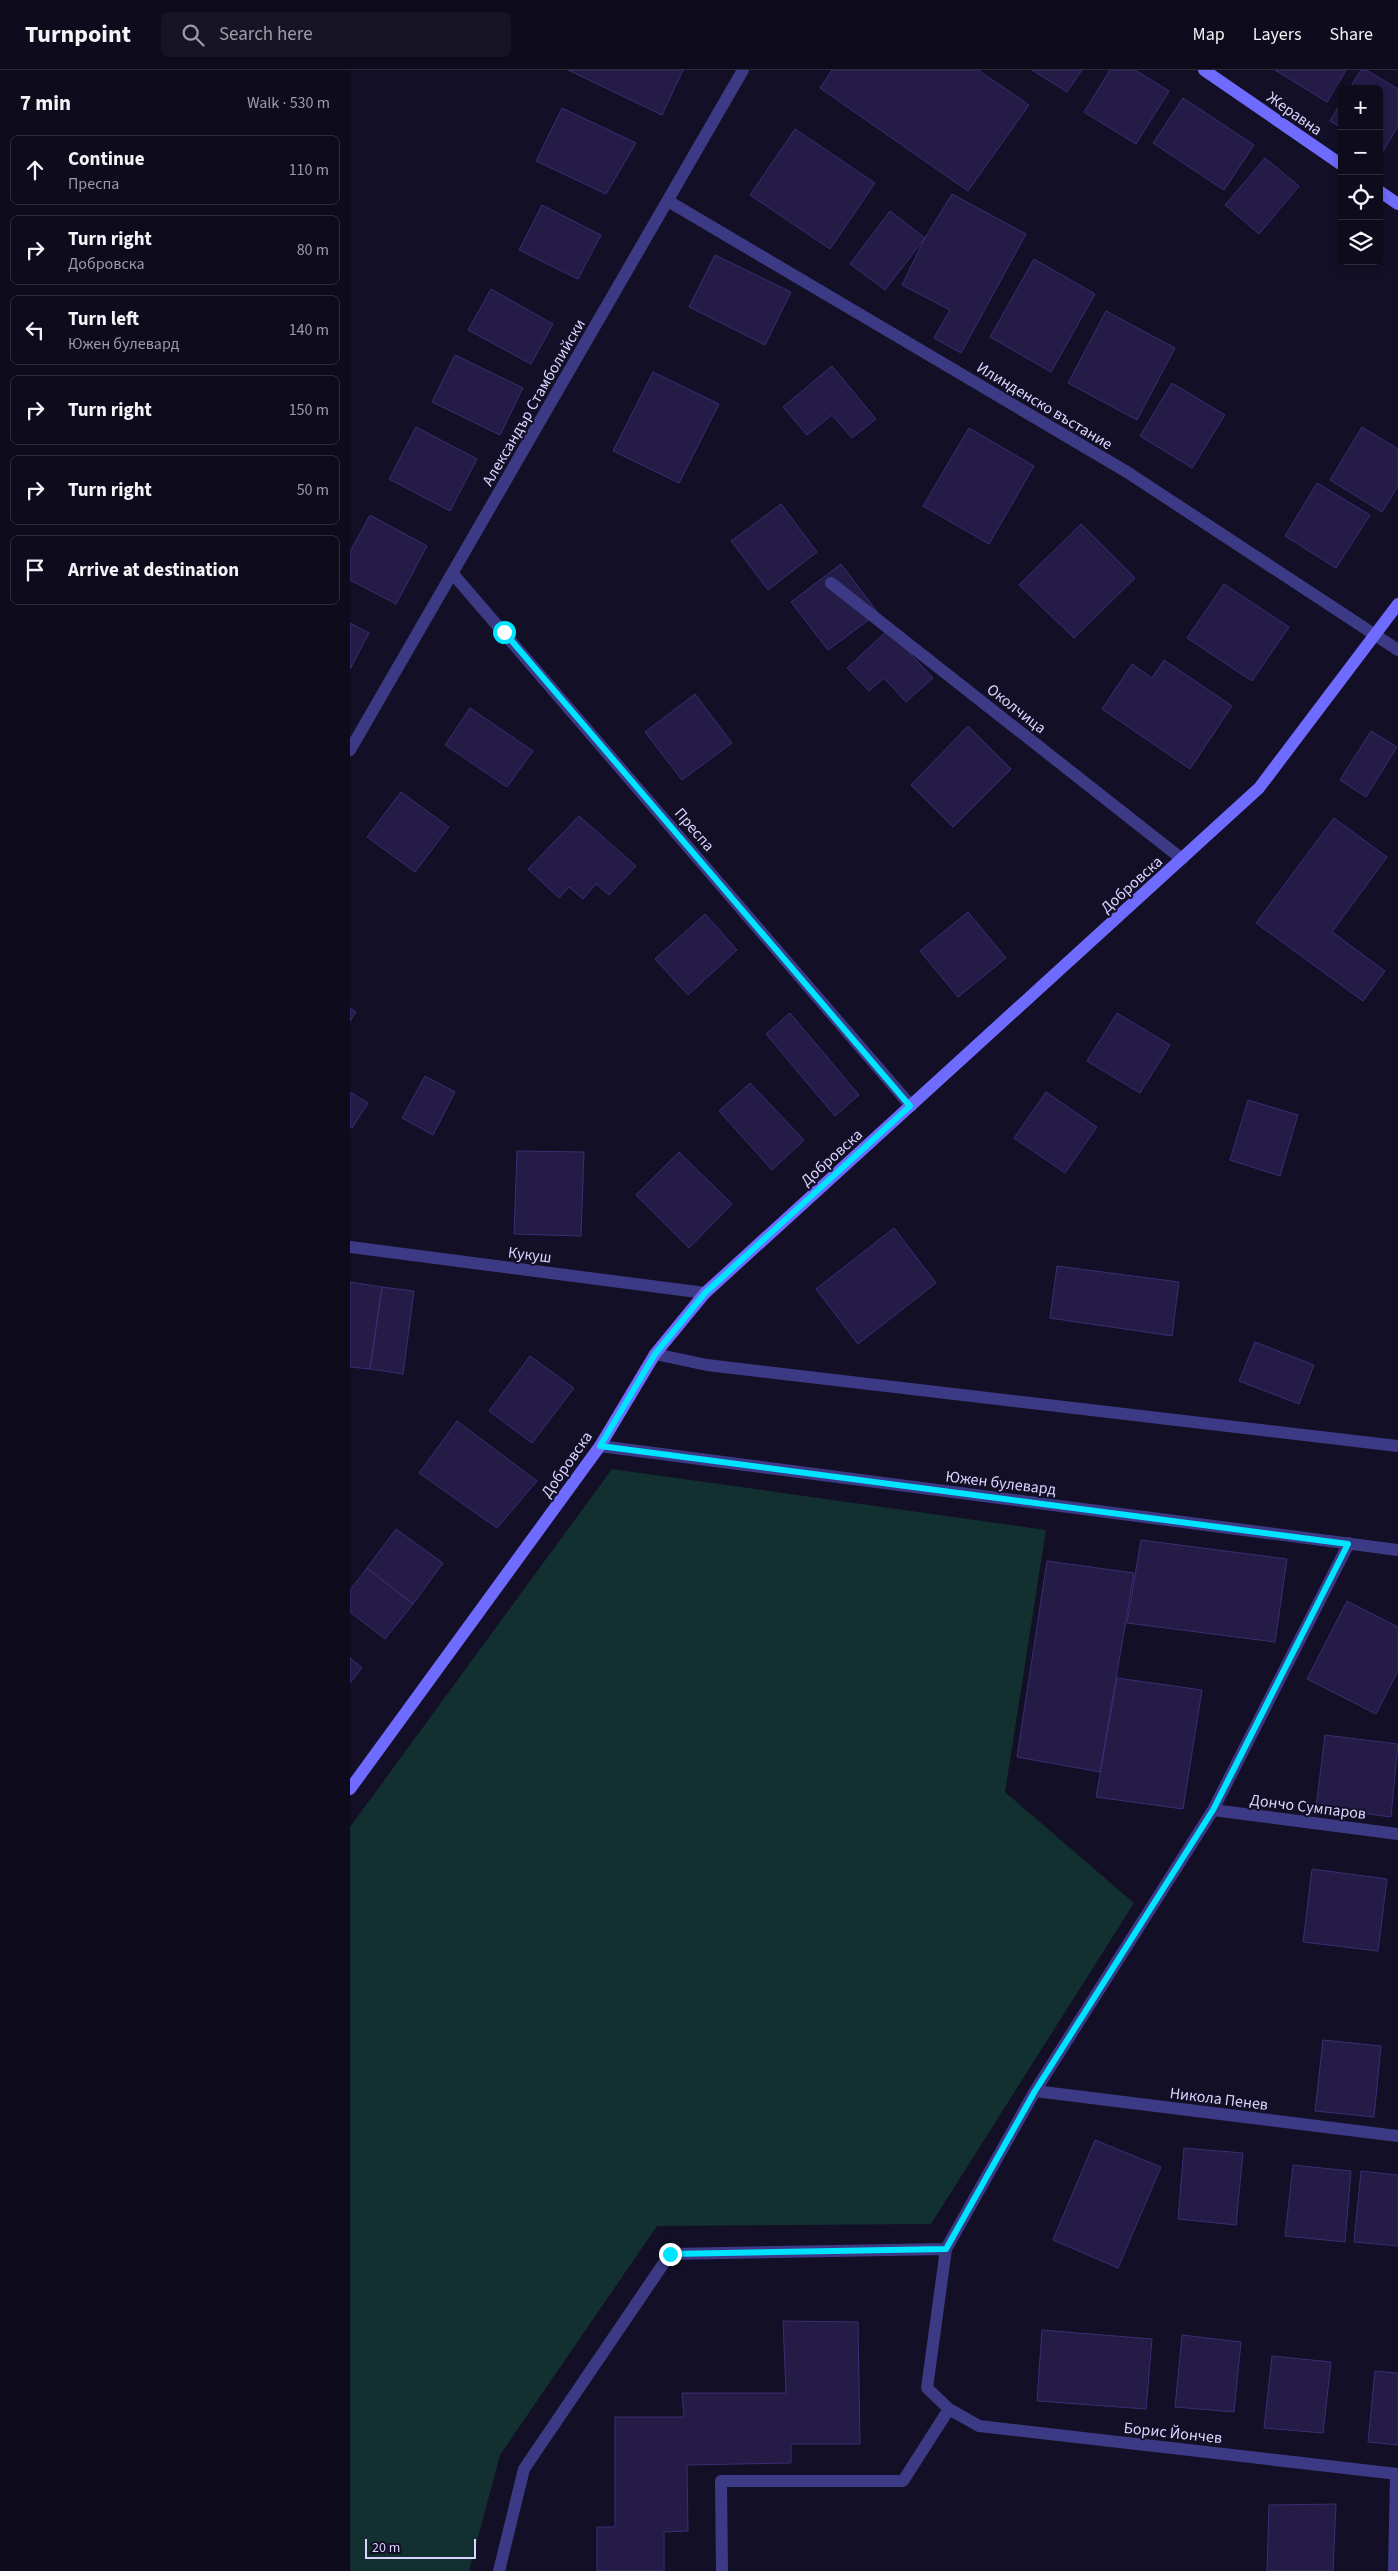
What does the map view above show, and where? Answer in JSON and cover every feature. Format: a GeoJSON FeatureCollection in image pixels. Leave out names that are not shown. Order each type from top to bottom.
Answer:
{"type":"FeatureCollection","features":[{"type":"Feature","properties":{"kind":"street","name":"Александър Стамболийски"},"geometry":{"type":"LineString","coordinates":[[350,750],[743,70]]}},
{"type":"Feature","properties":{"kind":"street","name":"Жеравна"},"geometry":{"type":"LineString","coordinates":[[1204,70],[1338,162]]}},
{"type":"Feature","properties":{"kind":"street"},"geometry":{"type":"LineString","coordinates":[[1383,194],[1398,204]]}},
{"type":"Feature","properties":{"kind":"street","name":"Илинденско въстание"},"geometry":{"type":"LineString","coordinates":[[668,201],[1127,472],[1398,650]]}},
{"type":"Feature","properties":{"kind":"street","name":"Преспа"},"geometry":{"type":"LineString","coordinates":[[453,574],[910,1106]]}},
{"type":"Feature","properties":{"kind":"street","name":"Околчица"},"geometry":{"type":"LineString","coordinates":[[831,583],[1182,859]]}},
{"type":"Feature","properties":{"kind":"street","name":"Добровска"},"geometry":{"type":"LineString","coordinates":[[350,1789],[600,1446],[655,1354],[705,1293],[1260,788],[1398,604]]}},
{"type":"Feature","properties":{"kind":"street","name":"Кукуш"},"geometry":{"type":"LineString","coordinates":[[350,1247],[705,1293]]}},
{"type":"Feature","properties":{"kind":"street"},"geometry":{"type":"LineString","coordinates":[[655,1354],[717,1366],[1398,1446]]}},
{"type":"Feature","properties":{"kind":"street","name":"Южен булевард"},"geometry":{"type":"LineString","coordinates":[[600,1446],[1398,1550]]}},
{"type":"Feature","properties":{"kind":"street"},"geometry":{"type":"LineString","coordinates":[[499,2571],[524,2470],[670,2254],[946,2249],[1035,2091],[1213,1810],[1348,1544]]}},
{"type":"Feature","properties":{"kind":"street","name":"Дончо Сумпаров"},"geometry":{"type":"LineString","coordinates":[[1213,1810],[1398,1834]]}},
{"type":"Feature","properties":{"kind":"street","name":"Никола Пенев"},"geometry":{"type":"LineString","coordinates":[[1035,2091],[1398,2136]]}},
{"type":"Feature","properties":{"kind":"street","name":"Борис Йончев"},"geometry":{"type":"LineString","coordinates":[[946,2249],[927,2388],[948,2409],[978,2426],[1397,2474]]}},
{"type":"Feature","properties":{"kind":"street"},"geometry":{"type":"LineString","coordinates":[[722,2571],[721,2481],[903,2481],[948,2409]]}},
{"type":"Feature","properties":{"kind":"street"},"geometry":{"type":"LineString","coordinates":[[1394,2571],[1397,2474]]}},
{"type":"Feature","properties":{"kind":"green space"},"geometry":{"type":"Polygon","coordinates":[[[612,1469],[1046,1530],[1005,1792],[1134,1903],[931,2224],[657,2226],[500,2455],[469,2571],[350,2571],[350,1827],[612,1469]]]}},
{"type":"Feature","properties":{"kind":"building"},"geometry":{"type":"Polygon","coordinates":[[[568,70],[683,70],[662,115],[568,70]]]}},
{"type":"Feature","properties":{"kind":"building"},"geometry":{"type":"Polygon","coordinates":[[[832,70],[978,70],[1029,105],[968,191],[820,88],[832,70]]]}},
{"type":"Feature","properties":{"kind":"building"},"geometry":{"type":"Polygon","coordinates":[[[1032,70],[1082,70],[1067,92],[1032,70]]]}},
{"type":"Feature","properties":{"kind":"building"},"geometry":{"type":"Polygon","coordinates":[[[1110,70],[1135,70],[1169,91],[1136,144],[1084,112],[1110,70]]]}},
{"type":"Feature","properties":{"kind":"building"},"geometry":{"type":"Polygon","coordinates":[[[1275,70],[1346,70],[1327,102],[1275,70]]]}},
{"type":"Feature","properties":{"kind":"building"},"geometry":{"type":"Polygon","coordinates":[[[1361,70],[1366,70],[1398,89],[1398,126],[1383,151],[1383,85],[1352,85],[1361,70]]]}},
{"type":"Feature","properties":{"kind":"building"},"geometry":{"type":"Polygon","coordinates":[[[1183,98],[1254,145],[1224,190],[1153,143],[1183,98]]]}},
{"type":"Feature","properties":{"kind":"building"},"geometry":{"type":"Polygon","coordinates":[[[562,108],[636,143],[606,194],[536,161],[562,108]]]}},
{"type":"Feature","properties":{"kind":"building"},"geometry":{"type":"Polygon","coordinates":[[[1338,108],[1338,126],[1330,121],[1338,108]]]}},
{"type":"Feature","properties":{"kind":"building"},"geometry":{"type":"Polygon","coordinates":[[[795,129],[875,183],[830,249],[750,195],[795,129]]]}},
{"type":"Feature","properties":{"kind":"building"},"geometry":{"type":"Polygon","coordinates":[[[1265,158],[1299,186],[1259,234],[1225,205],[1265,158]]]}},
{"type":"Feature","properties":{"kind":"building"},"geometry":{"type":"Polygon","coordinates":[[[952,194],[1026,234],[961,353],[934,338],[950,310],[902,285],[925,238],[952,194]]]}},
{"type":"Feature","properties":{"kind":"building"},"geometry":{"type":"Polygon","coordinates":[[[542,205],[601,235],[578,279],[519,250],[542,205]]]}},
{"type":"Feature","properties":{"kind":"building"},"geometry":{"type":"Polygon","coordinates":[[[890,211],[925,238],[885,290],[850,264],[890,211]]]}},
{"type":"Feature","properties":{"kind":"building"},"geometry":{"type":"Polygon","coordinates":[[[715,255],[791,292],[765,345],[689,307],[715,255]]]}},
{"type":"Feature","properties":{"kind":"building"},"geometry":{"type":"Polygon","coordinates":[[[1034,259],[1095,294],[1051,372],[990,337],[1034,259]]]}},
{"type":"Feature","properties":{"kind":"building"},"geometry":{"type":"Polygon","coordinates":[[[491,289],[553,324],[531,364],[468,330],[491,289]]]}},
{"type":"Feature","properties":{"kind":"building"},"geometry":{"type":"Polygon","coordinates":[[[1106,311],[1175,348],[1137,420],[1068,383],[1106,311]]]}},
{"type":"Feature","properties":{"kind":"building"},"geometry":{"type":"Polygon","coordinates":[[[455,355],[523,388],[500,435],[432,402],[455,355]]]}},
{"type":"Feature","properties":{"kind":"building"},"geometry":{"type":"Polygon","coordinates":[[[832,366],[876,419],[852,438],[832,415],[807,435],[783,407],[832,366]]]}},
{"type":"Feature","properties":{"kind":"building"},"geometry":{"type":"Polygon","coordinates":[[[653,372],[719,404],[679,483],[613,451],[653,372]]]}},
{"type":"Feature","properties":{"kind":"building"},"geometry":{"type":"Polygon","coordinates":[[[1172,383],[1225,415],[1192,468],[1140,436],[1172,383]]]}},
{"type":"Feature","properties":{"kind":"building"},"geometry":{"type":"Polygon","coordinates":[[[416,427],[477,459],[450,511],[389,479],[416,427]]]}},
{"type":"Feature","properties":{"kind":"building"},"geometry":{"type":"Polygon","coordinates":[[[1362,427],[1398,449],[1398,486],[1382,512],[1330,480],[1362,427]]]}},
{"type":"Feature","properties":{"kind":"building"},"geometry":{"type":"Polygon","coordinates":[[[969,428],[1034,466],[989,544],[923,506],[969,428]]]}},
{"type":"Feature","properties":{"kind":"building"},"geometry":{"type":"Polygon","coordinates":[[[1317,483],[1370,515],[1336,568],[1285,536],[1317,483]]]}},
{"type":"Feature","properties":{"kind":"building"},"geometry":{"type":"Polygon","coordinates":[[[781,504],[817,552],[768,590],[731,541],[781,504]]]}},
{"type":"Feature","properties":{"kind":"building"},"geometry":{"type":"Polygon","coordinates":[[[370,515],[427,546],[396,604],[350,580],[350,552],[370,515]]]}},
{"type":"Feature","properties":{"kind":"building"},"geometry":{"type":"Polygon","coordinates":[[[1081,524],[1135,578],[1074,638],[1019,585],[1081,524]]]}},
{"type":"Feature","properties":{"kind":"building"},"geometry":{"type":"Polygon","coordinates":[[[841,564],[878,613],[828,650],[791,602],[841,564]]]}},
{"type":"Feature","properties":{"kind":"building"},"geometry":{"type":"Polygon","coordinates":[[[1224,584],[1289,627],[1252,681],[1187,638],[1224,584]]]}},
{"type":"Feature","properties":{"kind":"building"},"geometry":{"type":"Polygon","coordinates":[[[350,623],[369,633],[350,669],[350,623]]]}},
{"type":"Feature","properties":{"kind":"building"},"geometry":{"type":"Polygon","coordinates":[[[888,630],[933,678],[906,702],[884,678],[869,691],[847,668],[888,630]]]}},
{"type":"Feature","properties":{"kind":"building"},"geometry":{"type":"Polygon","coordinates":[[[1164,660],[1232,706],[1190,769],[1102,709],[1132,664],[1152,678],[1164,660]]]}},
{"type":"Feature","properties":{"kind":"building"},"geometry":{"type":"Polygon","coordinates":[[[695,694],[732,743],[682,780],[645,732],[695,694]]]}},
{"type":"Feature","properties":{"kind":"building"},"geometry":{"type":"Polygon","coordinates":[[[470,708],[533,751],[507,787],[445,745],[470,708]]]}},
{"type":"Feature","properties":{"kind":"building"},"geometry":{"type":"Polygon","coordinates":[[[968,726],[1011,769],[953,827],[911,785],[968,726]]]}},
{"type":"Feature","properties":{"kind":"building"},"geometry":{"type":"Polygon","coordinates":[[[1371,731],[1397,747],[1366,797],[1340,780],[1371,731]]]}},
{"type":"Feature","properties":{"kind":"building"},"geometry":{"type":"Polygon","coordinates":[[[401,792],[449,827],[415,872],[367,837],[401,792]]]}},
{"type":"Feature","properties":{"kind":"building"},"geometry":{"type":"Polygon","coordinates":[[[579,816],[636,866],[609,895],[596,884],[583,899],[569,887],[559,898],[528,869],[579,816]]]}},
{"type":"Feature","properties":{"kind":"building"},"geometry":{"type":"Polygon","coordinates":[[[1334,818],[1387,857],[1332,932],[1385,971],[1363,1001],[1256,923],[1334,818]]]}},
{"type":"Feature","properties":{"kind":"building"},"geometry":{"type":"Polygon","coordinates":[[[968,912],[1006,958],[958,997],[920,951],[968,912]]]}},
{"type":"Feature","properties":{"kind":"building"},"geometry":{"type":"Polygon","coordinates":[[[705,914],[737,950],[688,995],[655,959],[705,914]]]}},
{"type":"Feature","properties":{"kind":"building"},"geometry":{"type":"Polygon","coordinates":[[[350,1008],[356,1012],[350,1021],[350,1008]]]}},
{"type":"Feature","properties":{"kind":"building"},"geometry":{"type":"Polygon","coordinates":[[[790,1013],[859,1095],[835,1116],[766,1034],[790,1013]]]}},
{"type":"Feature","properties":{"kind":"building"},"geometry":{"type":"Polygon","coordinates":[[[1117,1013],[1170,1045],[1140,1093],[1087,1061],[1117,1013]]]}},
{"type":"Feature","properties":{"kind":"building"},"geometry":{"type":"Polygon","coordinates":[[[425,1076],[455,1092],[433,1135],[402,1118],[425,1076]]]}},
{"type":"Feature","properties":{"kind":"building"},"geometry":{"type":"Polygon","coordinates":[[[750,1083],[804,1140],[772,1170],[719,1111],[750,1083]]]}},
{"type":"Feature","properties":{"kind":"building"},"geometry":{"type":"Polygon","coordinates":[[[350,1092],[368,1103],[352,1128],[350,1127],[350,1092]]]}},
{"type":"Feature","properties":{"kind":"building"},"geometry":{"type":"Polygon","coordinates":[[[1046,1092],[1097,1127],[1065,1173],[1014,1138],[1046,1092]]]}},
{"type":"Feature","properties":{"kind":"building"},"geometry":{"type":"Polygon","coordinates":[[[1248,1100],[1298,1115],[1280,1176],[1230,1160],[1248,1100]]]}},
{"type":"Feature","properties":{"kind":"building"},"geometry":{"type":"Polygon","coordinates":[[[517,1151],[584,1152],[581,1236],[514,1234],[517,1151]]]}},
{"type":"Feature","properties":{"kind":"building"},"geometry":{"type":"Polygon","coordinates":[[[679,1152],[732,1204],[689,1248],[636,1195],[679,1152]]]}},
{"type":"Feature","properties":{"kind":"building"},"geometry":{"type":"Polygon","coordinates":[[[894,1228],[936,1283],[858,1344],[816,1289],[894,1228]]]}},
{"type":"Feature","properties":{"kind":"building"},"geometry":{"type":"Polygon","coordinates":[[[1057,1266],[1179,1282],[1172,1336],[1050,1318],[1057,1266]]]}},
{"type":"Feature","properties":{"kind":"building"},"geometry":{"type":"Polygon","coordinates":[[[350,1282],[382,1287],[370,1369],[350,1367],[350,1282]]]}},
{"type":"Feature","properties":{"kind":"building"},"geometry":{"type":"Polygon","coordinates":[[[382,1287],[414,1291],[403,1374],[370,1369],[382,1287]]]}},
{"type":"Feature","properties":{"kind":"building"},"geometry":{"type":"Polygon","coordinates":[[[1255,1342],[1314,1365],[1299,1404],[1239,1381],[1255,1342]]]}},
{"type":"Feature","properties":{"kind":"building"},"geometry":{"type":"Polygon","coordinates":[[[530,1356],[574,1388],[532,1443],[489,1411],[530,1356]]]}},
{"type":"Feature","properties":{"kind":"building"},"geometry":{"type":"Polygon","coordinates":[[[457,1421],[537,1481],[497,1528],[419,1473],[457,1421]]]}},
{"type":"Feature","properties":{"kind":"building"},"geometry":{"type":"Polygon","coordinates":[[[396,1529],[443,1563],[413,1604],[367,1568],[396,1529]]]}},
{"type":"Feature","properties":{"kind":"building"},"geometry":{"type":"Polygon","coordinates":[[[1141,1540],[1287,1559],[1275,1642],[1127,1623],[1141,1540]]]}},
{"type":"Feature","properties":{"kind":"building"},"geometry":{"type":"Polygon","coordinates":[[[1047,1561],[1134,1573],[1100,1772],[1017,1757],[1047,1561]]]}},
{"type":"Feature","properties":{"kind":"building"},"geometry":{"type":"Polygon","coordinates":[[[367,1568],[413,1604],[385,1639],[350,1612],[350,1590],[367,1568]]]}},
{"type":"Feature","properties":{"kind":"building"},"geometry":{"type":"Polygon","coordinates":[[[1347,1601],[1398,1627],[1398,1671],[1376,1714],[1307,1679],[1347,1601]]]}},
{"type":"Feature","properties":{"kind":"building"},"geometry":{"type":"Polygon","coordinates":[[[350,1658],[362,1668],[350,1683],[350,1658]]]}},
{"type":"Feature","properties":{"kind":"building"},"geometry":{"type":"Polygon","coordinates":[[[1117,1678],[1202,1690],[1183,1809],[1096,1797],[1117,1678]]]}},
{"type":"Feature","properties":{"kind":"building"},"geometry":{"type":"Polygon","coordinates":[[[1325,1735],[1398,1744],[1391,1817],[1316,1807],[1325,1735]]]}},
{"type":"Feature","properties":{"kind":"building"},"geometry":{"type":"Polygon","coordinates":[[[1312,1869],[1387,1879],[1378,1951],[1303,1942],[1312,1869]]]}},
{"type":"Feature","properties":{"kind":"building"},"geometry":{"type":"Polygon","coordinates":[[[1323,2040],[1381,2046],[1374,2117],[1315,2111],[1323,2040]]]}},
{"type":"Feature","properties":{"kind":"building"},"geometry":{"type":"Polygon","coordinates":[[[1095,2140],[1161,2167],[1118,2268],[1053,2240],[1095,2140]]]}},
{"type":"Feature","properties":{"kind":"building"},"geometry":{"type":"Polygon","coordinates":[[[1184,2148],[1243,2153],[1236,2225],[1178,2219],[1184,2148]]]}},
{"type":"Feature","properties":{"kind":"building"},"geometry":{"type":"Polygon","coordinates":[[[1293,2165],[1351,2171],[1345,2242],[1285,2236],[1293,2165]]]}},
{"type":"Feature","properties":{"kind":"building"},"geometry":{"type":"Polygon","coordinates":[[[1361,2171],[1398,2175],[1398,2246],[1354,2242],[1361,2171]]]}},
{"type":"Feature","properties":{"kind":"building"},"geometry":{"type":"Polygon","coordinates":[[[783,2321],[858,2322],[860,2444],[791,2444],[791,2463],[687,2465],[688,2531],[664,2532],[664,2571],[597,2571],[597,2527],[615,2527],[615,2417],[684,2417],[682,2393],[786,2393],[783,2321]]]}},
{"type":"Feature","properties":{"kind":"building"},"geometry":{"type":"Polygon","coordinates":[[[1042,2330],[1152,2339],[1146,2409],[1037,2401],[1042,2330]]]}},
{"type":"Feature","properties":{"kind":"building"},"geometry":{"type":"Polygon","coordinates":[[[1182,2335],[1241,2342],[1234,2412],[1175,2407],[1182,2335]]]}},
{"type":"Feature","properties":{"kind":"building"},"geometry":{"type":"Polygon","coordinates":[[[1272,2356],[1331,2362],[1323,2433],[1264,2428],[1272,2356]]]}},
{"type":"Feature","properties":{"kind":"building"},"geometry":{"type":"Polygon","coordinates":[[[1375,2371],[1398,2373],[1398,2445],[1368,2442],[1375,2371]]]}},
{"type":"Feature","properties":{"kind":"building"},"geometry":{"type":"Polygon","coordinates":[[[1336,2504],[1333,2571],[1267,2571],[1269,2505],[1336,2504]]]}},
{"type":"Feature","properties":{"kind":"route"},"geometry":{"type":"LineString","coordinates":[[504,632],[910,1106],[705,1293],[655,1354],[600,1446],[1348,1544],[1213,1810],[1035,2091],[946,2249],[670,2254]]}}]}
